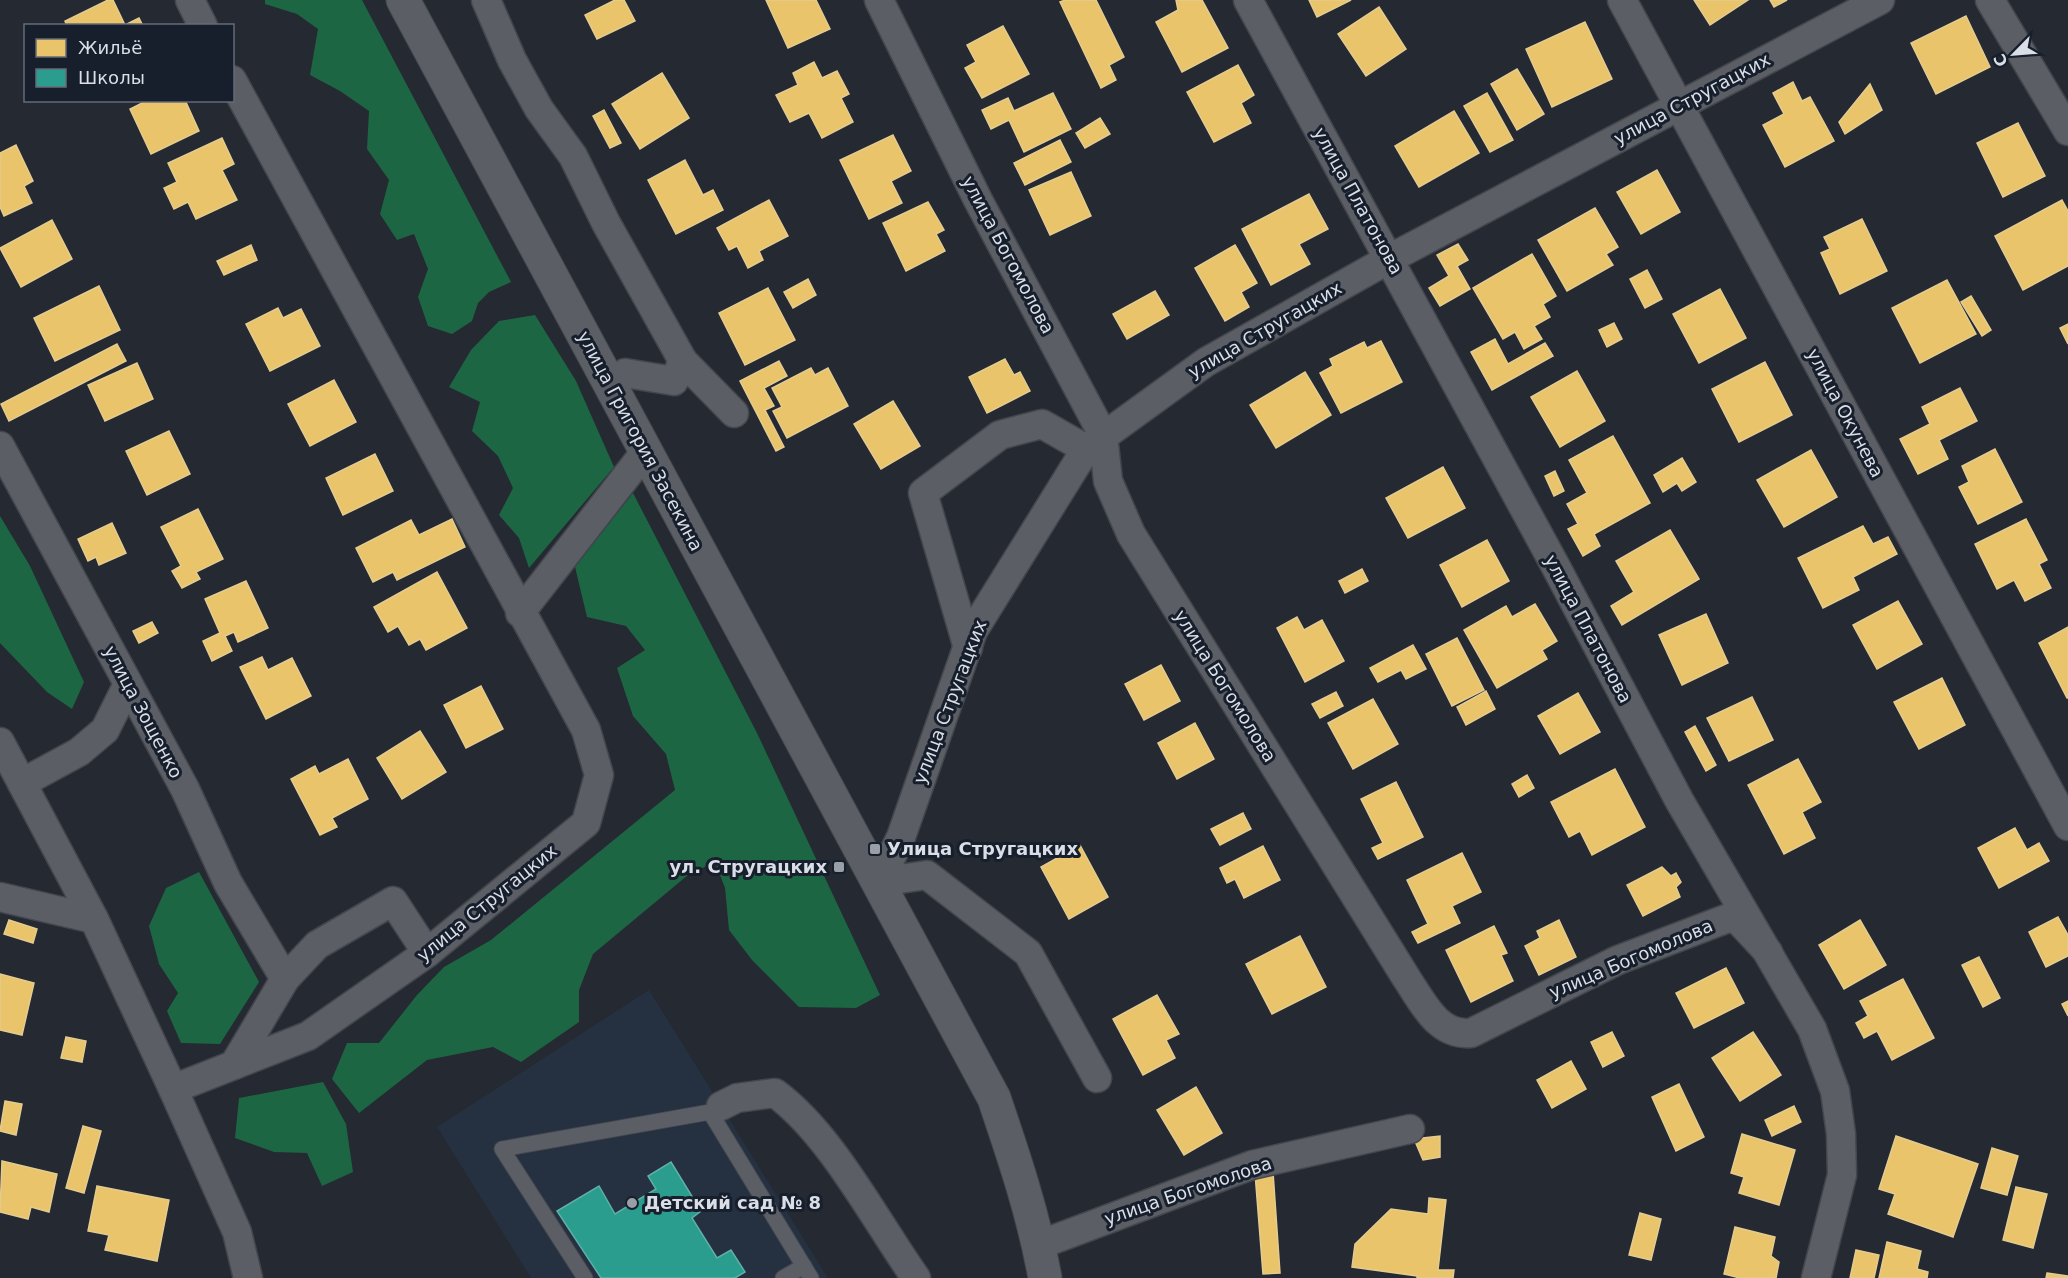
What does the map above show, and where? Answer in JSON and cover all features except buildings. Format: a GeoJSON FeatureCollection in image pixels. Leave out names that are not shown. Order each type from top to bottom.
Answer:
{"type":"FeatureCollection","features":[{"type":"Feature","properties":{"kind":"main road","name":"улица Григория Засекина"},"geometry":{"type":"LineString","coordinates":[[403,0],[994,1098],[1018,1170],[1039,1245],[1045,1278]]}},
{"type":"Feature","properties":{"kind":"street"},"geometry":{"type":"LineString","coordinates":[[190,0],[203,24]]}},
{"type":"Feature","properties":{"kind":"street"},"geometry":{"type":"LineString","coordinates":[[486,0],[518,70],[539,109],[573,156],[606,223],[683,360],[734,413]]}},
{"type":"Feature","properties":{"kind":"street","name":"улица Богомолова"},"geometry":{"type":"LineString","coordinates":[[879,0],[1095,442],[1108,481],[1131,534],[1407,979],[1437,1022],[1457,1034],[1471,1034],[1618,960],[1731,917],[1740,922],[1768,952]]}},
{"type":"Feature","properties":{"kind":"street","name":"улица Платонова"},"geometry":{"type":"LineString","coordinates":[[1248,0],[1700,834],[1812,1029],[1835,1091],[1841,1134],[1842,1175],[1816,1278]]}},
{"type":"Feature","properties":{"kind":"street","name":"улица Окунева"},"geometry":{"type":"LineString","coordinates":[[1622,0],[2068,826]]}},
{"type":"Feature","properties":{"kind":"street","name":"улица Стругацких"},"geometry":{"type":"LineString","coordinates":[[879,882],[901,837],[973,631],[1095,442],[1206,362],[1389,259],[1880,0]]}},
{"type":"Feature","properties":{"kind":"street"},"geometry":{"type":"LineString","coordinates":[[1990,0],[2068,131]]}},
{"type":"Feature","properties":{"kind":"street"},"geometry":{"type":"LineString","coordinates":[[234,85],[520,613],[646,451]]}},
{"type":"Feature","properties":{"kind":"street"},"geometry":{"type":"LineString","coordinates":[[609,384],[625,373],[674,381],[683,360]]}},
{"type":"Feature","properties":{"kind":"street"},"geometry":{"type":"LineString","coordinates":[[968,648],[923,493],[1000,435],[1042,424],[1095,442]]}},
{"type":"Feature","properties":{"kind":"street","name":"улица Зощенко"},"geometry":{"type":"LineString","coordinates":[[0,446],[185,789],[228,883],[285,979]]}},
{"type":"Feature","properties":{"kind":"street","name":"улица Стругацких"},"geometry":{"type":"LineString","coordinates":[[173,1089],[308,1036],[426,953],[586,823],[599,775],[586,730],[520,613]]}},
{"type":"Feature","properties":{"kind":"street"},"geometry":{"type":"LineString","coordinates":[[22,783],[79,752],[105,730],[128,684]]}},
{"type":"Feature","properties":{"kind":"street"},"geometry":{"type":"LineString","coordinates":[[0,742],[94,919],[173,1089],[237,1232],[248,1278]]}},
{"type":"Feature","properties":{"kind":"street"},"geometry":{"type":"LineString","coordinates":[[1700,834],[1730,908],[1716,923]]}},
{"type":"Feature","properties":{"kind":"street"},"geometry":{"type":"LineString","coordinates":[[879,882],[927,875],[1028,953],[1097,1078]]}},
{"type":"Feature","properties":{"kind":"street"},"geometry":{"type":"LineString","coordinates":[[0,897],[94,919]]}},
{"type":"Feature","properties":{"kind":"street"},"geometry":{"type":"LineString","coordinates":[[234,1065],[285,979],[317,945],[393,901],[426,953]]}},
{"type":"Feature","properties":{"kind":"street"},"geometry":{"type":"LineString","coordinates":[[715,1109],[737,1098],[775,1093],[799,1110],[832,1152],[916,1278]]}},
{"type":"Feature","properties":{"kind":"street","name":"улица Богомолова"},"geometry":{"type":"LineString","coordinates":[[1039,1245],[1252,1164],[1410,1129]]}},
{"type":"Feature","properties":{"kind":"lane"},"geometry":{"type":"LineString","coordinates":[[585,1278],[502,1149],[715,1109],[807,1272],[783,1278]]}},
{"type":"Feature","properties":{"kind":"shaded area","name":"Детский сад № 8"},"geometry":{"type":"Polygon","coordinates":[[[649,990],[828,1278],[531,1278],[437,1127],[649,990]]]}},
{"type":"Feature","properties":{"kind":"green space"},"geometry":{"type":"Polygon","coordinates":[[[265,0],[362,0],[511,282],[489,292],[478,303],[472,321],[452,334],[428,326],[418,297],[428,269],[414,234],[397,240],[380,214],[389,180],[367,149],[369,111],[340,91],[310,75],[318,29],[297,14],[265,4],[265,0]]]}},
{"type":"Feature","properties":{"kind":"green space"},"geometry":{"type":"Polygon","coordinates":[[[535,315],[576,381],[614,467],[529,568],[519,538],[499,515],[513,488],[498,456],[472,431],[480,402],[449,387],[471,350],[499,321],[535,315]]]}},
{"type":"Feature","properties":{"kind":"green space"},"geometry":{"type":"Polygon","coordinates":[[[633,493],[757,733],[880,995],[856,1008],[799,1007],[752,960],[729,930],[725,888],[715,862],[688,875],[593,954],[579,990],[579,1022],[521,1062],[493,1047],[427,1060],[359,1113],[332,1079],[347,1043],[379,1043],[417,995],[444,967],[491,940],[675,790],[666,754],[633,716],[617,668],[645,650],[626,626],[587,617],[575,567],[633,493]]]}},
{"type":"Feature","properties":{"kind":"green space"},"geometry":{"type":"Polygon","coordinates":[[[0,516],[30,566],[84,682],[72,709],[47,692],[0,643],[0,516]]]}},
{"type":"Feature","properties":{"kind":"green space"},"geometry":{"type":"Polygon","coordinates":[[[199,872],[259,982],[220,1044],[181,1043],[167,1011],[178,993],[159,964],[149,926],[166,888],[199,872]]]}},
{"type":"Feature","properties":{"kind":"green space"},"geometry":{"type":"Polygon","coordinates":[[[323,1082],[346,1124],[353,1172],[322,1186],[307,1153],[274,1152],[235,1138],[239,1098],[323,1082]]]}},
{"type":"Feature","properties":{"kind":"place","name":"Улица Стругацких"},"geometry":{"type":"Point","coordinates":[875,849]}},
{"type":"Feature","properties":{"kind":"place","name":"ул. Стругацких"},"geometry":{"type":"Point","coordinates":[839,867]}},
{"type":"Feature","properties":{"kind":"place","name":"Детский сад № 8"},"geometry":{"type":"Point","coordinates":[632,1203]}}]}
